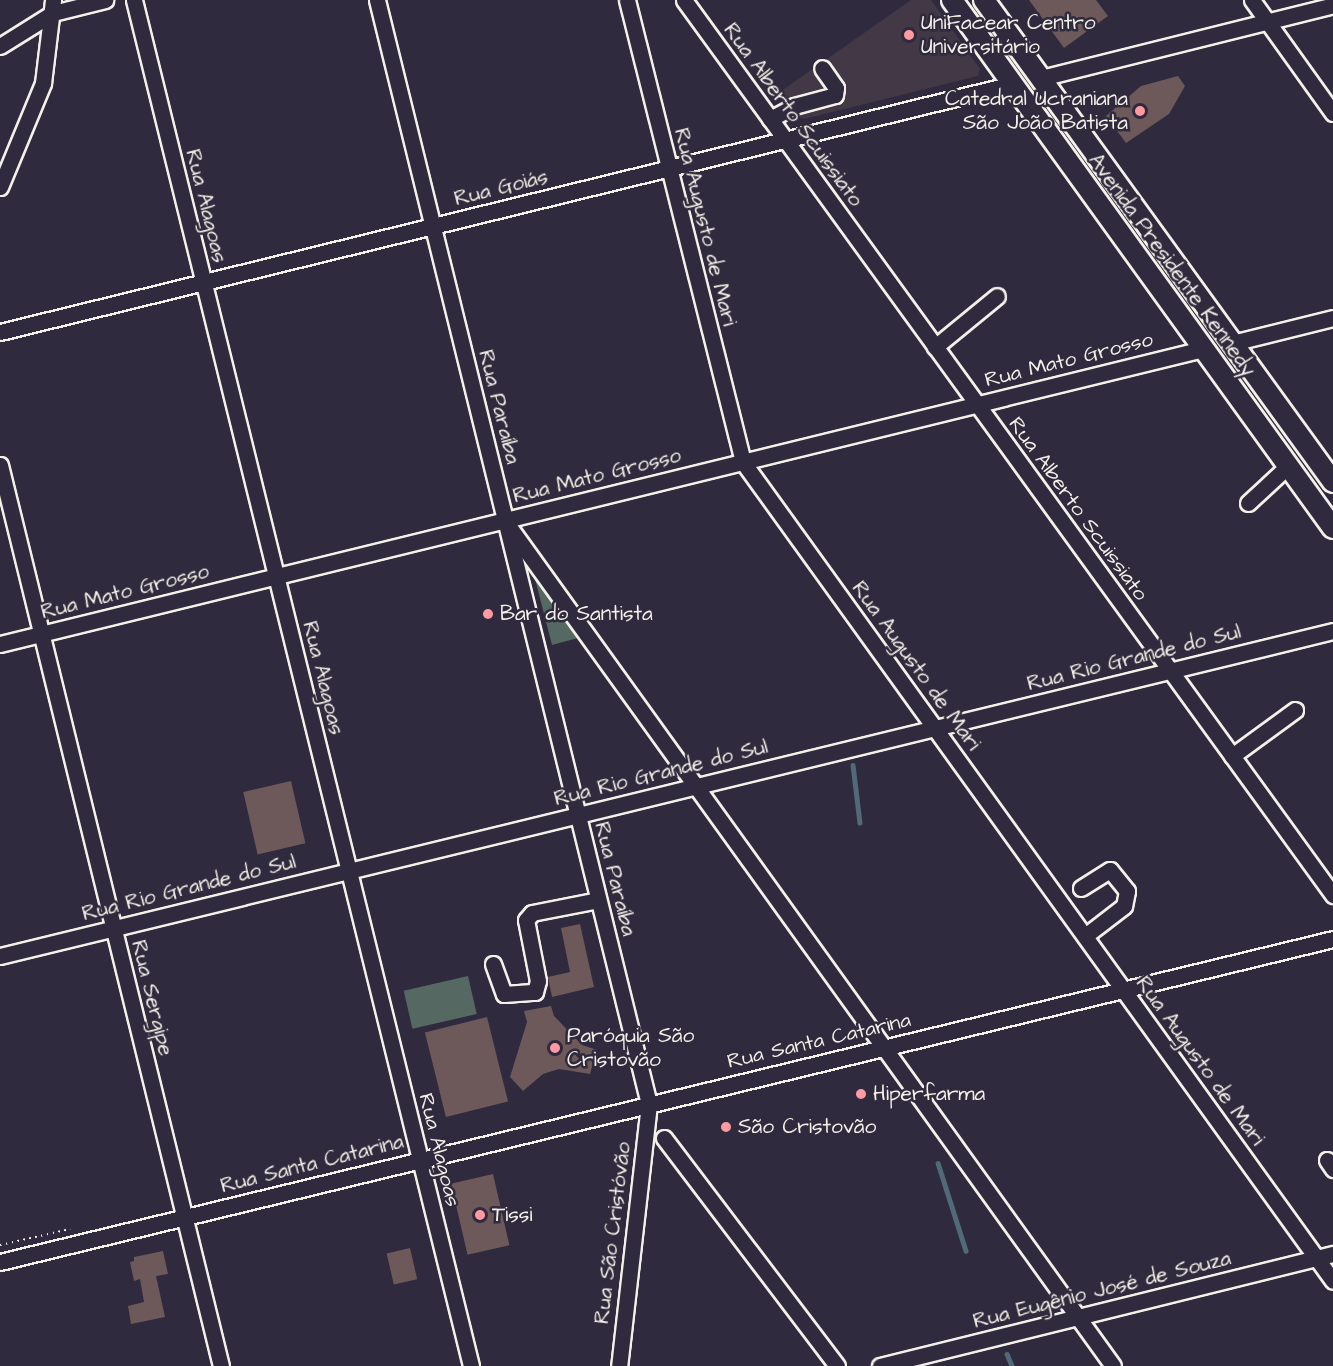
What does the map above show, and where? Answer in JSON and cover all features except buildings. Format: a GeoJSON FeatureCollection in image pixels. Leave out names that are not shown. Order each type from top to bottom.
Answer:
{"type":"FeatureCollection","features":[{"type":"Feature","properties":{"kind":"main road","name":"Avenida Presidente Kennedy"},"geometry":{"type":"LineString","coordinates":[[952,0],[1333,528]]}},
{"type":"Feature","properties":{"kind":"main road","name":"Avenida Presidente Kennedy"},"geometry":{"type":"LineString","coordinates":[[984,0],[1333,482]]}},
{"type":"Feature","properties":{"kind":"main road"},"geometry":{"type":"LineString","coordinates":[[1108,216],[1118,217],[1136,209]]}},
{"type":"Feature","properties":{"kind":"street"},"geometry":{"type":"LineString","coordinates":[[0,46],[53,6],[105,0]]}},
{"type":"Feature","properties":{"kind":"street","name":"Rua Alagoas"},"geometry":{"type":"LineString","coordinates":[[134,0],[471,1366]]}},
{"type":"Feature","properties":{"kind":"street","name":"Rua Paraíba"},"geometry":{"type":"LineString","coordinates":[[377,0],[649,1104]]}},
{"type":"Feature","properties":{"kind":"street","name":"Rua Augusto de Mari"},"geometry":{"type":"LineString","coordinates":[[627,0],[743,462],[1333,1281]]}},
{"type":"Feature","properties":{"kind":"street","name":"Rua Alberto Scuissiato"},"geometry":{"type":"LineString","coordinates":[[684,0],[1333,895]]}},
{"type":"Feature","properties":{"kind":"street"},"geometry":{"type":"LineString","coordinates":[[1252,0],[1333,113]]}},
{"type":"Feature","properties":{"kind":"street"},"geometry":{"type":"LineString","coordinates":[[1041,78],[1333,5]]}},
{"type":"Feature","properties":{"kind":"street"},"geometry":{"type":"LineString","coordinates":[[0,187],[43,83],[53,6]]}},
{"type":"Feature","properties":{"kind":"street"},"geometry":{"type":"LineString","coordinates":[[770,119],[794,106],[835,95],[836,88],[822,68]]}},
{"type":"Feature","properties":{"kind":"street","name":"Rua Goiás"},"geometry":{"type":"LineString","coordinates":[[0,332],[1013,84]]}},
{"type":"Feature","properties":{"kind":"street"},"geometry":{"type":"LineString","coordinates":[[935,348],[996,296]]}},
{"type":"Feature","properties":{"kind":"street"},"geometry":{"type":"LineString","coordinates":[[1232,343],[1333,318]]}},
{"type":"Feature","properties":{"kind":"street","name":"Rua Mato Grosso"},"geometry":{"type":"LineString","coordinates":[[0,644],[1203,349]]}},
{"type":"Feature","properties":{"kind":"street","name":"Rua Sergipe"},"geometry":{"type":"LineString","coordinates":[[0,465],[221,1366]]}},
{"type":"Feature","properties":{"kind":"street"},"geometry":{"type":"LineString","coordinates":[[1248,503],[1288,466]]}},
{"type":"Feature","properties":{"kind":"street"},"geometry":{"type":"LineString","coordinates":[[505,520],[1113,1366]]}},
{"type":"Feature","properties":{"kind":"street","name":"Rua Rio Grande do Sul"},"geometry":{"type":"LineString","coordinates":[[0,956],[1333,631]]}},
{"type":"Feature","properties":{"kind":"street"},"geometry":{"type":"LineString","coordinates":[[1232,756],[1295,710]]}},
{"type":"Feature","properties":{"kind":"street"},"geometry":{"type":"LineString","coordinates":[[1081,888],[1110,870],[1127,891],[1124,906],[1085,936]]}},
{"type":"Feature","properties":{"kind":"street"},"geometry":{"type":"LineString","coordinates":[[494,964],[504,994],[535,992],[538,981],[526,920],[532,914],[598,900]]}},
{"type":"Feature","properties":{"kind":"street","name":"Rua Santa Catarina"},"geometry":{"type":"LineString","coordinates":[[0,1262],[1333,939]]}},
{"type":"Feature","properties":{"kind":"street","name":"Rua São Cristóvão"},"geometry":{"type":"LineString","coordinates":[[618,1366],[649,1104]]}},
{"type":"Feature","properties":{"kind":"street"},"geometry":{"type":"LineString","coordinates":[[664,1138],[837,1366]]}},
{"type":"Feature","properties":{"kind":"street","name":"Rua Eugênio José de Souza"},"geometry":{"type":"LineString","coordinates":[[880,1366],[1333,1254]]}},
{"type":"Feature","properties":{"kind":"shaded area","name":"UniFacear Centro Universitário"},"geometry":{"type":"Polygon","coordinates":[[[911,0],[931,0],[980,69],[978,76],[804,119],[794,116],[777,94],[911,0]]]}},
{"type":"Feature","properties":{"kind":"green space"},"geometry":{"type":"Polygon","coordinates":[[[535,579],[578,638],[552,645],[535,579]]]}},
{"type":"Feature","properties":{"kind":"green space"},"geometry":{"type":"Polygon","coordinates":[[[468,976],[477,1014],[412,1029],[404,991],[468,976]]]}},
{"type":"Feature","properties":{"kind":"waterway"},"geometry":{"type":"LineString","coordinates":[[853,765],[860,823]]}},
{"type":"Feature","properties":{"kind":"waterway"},"geometry":{"type":"LineString","coordinates":[[938,1163],[966,1251]]}},
{"type":"Feature","properties":{"kind":"waterway"},"geometry":{"type":"LineString","coordinates":[[1007,1354],[1012,1366]]}},
{"type":"Feature","properties":{"kind":"place","name":"UniFacear Centro Universitário"},"geometry":{"type":"Point","coordinates":[909,35]}},
{"type":"Feature","properties":{"kind":"place","name":"Catedral Ucraniana São João Batista"},"geometry":{"type":"Point","coordinates":[1140,111]}},
{"type":"Feature","properties":{"kind":"place","name":"Bar do Santista"},"geometry":{"type":"Point","coordinates":[488,614]}},
{"type":"Feature","properties":{"kind":"place","name":"Paróquia São Cristovão"},"geometry":{"type":"Point","coordinates":[555,1048]}},
{"type":"Feature","properties":{"kind":"place","name":"Hiperfarma"},"geometry":{"type":"Point","coordinates":[861,1094]}},
{"type":"Feature","properties":{"kind":"place","name":"São Cristovão"},"geometry":{"type":"Point","coordinates":[726,1127]}},
{"type":"Feature","properties":{"kind":"place","name":"Tissi"},"geometry":{"type":"Point","coordinates":[480,1215]}}]}
